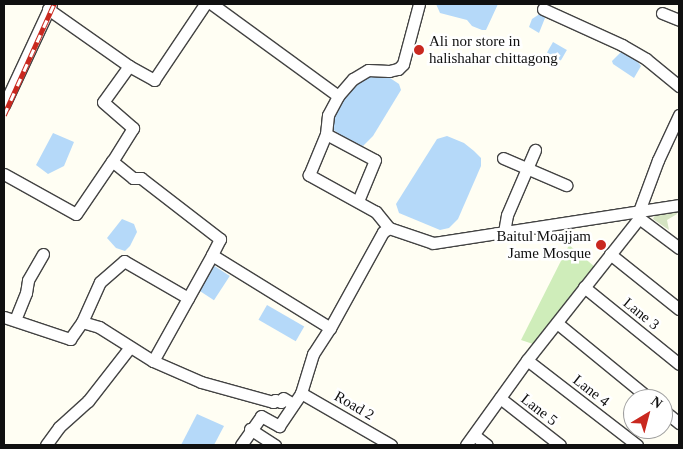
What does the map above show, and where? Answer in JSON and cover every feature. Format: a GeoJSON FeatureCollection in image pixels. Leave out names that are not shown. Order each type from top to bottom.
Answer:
{"type":"FeatureCollection","features":[{"type":"Feature","properties":{"kind":"street"},"geometry":{"type":"LineString","coordinates":[[4,105],[49,6],[129,66],[154,80],[205,4]]}},
{"type":"Feature","properties":{"kind":"street"},"geometry":{"type":"LineString","coordinates":[[212,4],[338,96]]}},
{"type":"Feature","properties":{"kind":"street"},"geometry":{"type":"LineString","coordinates":[[419,4],[406,53],[398,69],[368,70],[353,79],[338,96],[328,115],[326,134],[309,175],[376,212],[389,228],[433,243],[639,214],[679,205]]}},
{"type":"Feature","properties":{"kind":"street"},"geometry":{"type":"LineString","coordinates":[[543,9],[622,45],[646,59],[679,86]]}},
{"type":"Feature","properties":{"kind":"street"},"geometry":{"type":"LineString","coordinates":[[662,13],[679,20]]}},
{"type":"Feature","properties":{"kind":"street"},"geometry":{"type":"LineString","coordinates":[[4,174],[76,214],[133,128],[103,102],[129,66]]}},
{"type":"Feature","properties":{"kind":"street"},"geometry":{"type":"LineString","coordinates":[[466,445],[639,214],[658,160],[679,115]]}},
{"type":"Feature","properties":{"kind":"street"},"geometry":{"type":"LineString","coordinates":[[326,134],[375,160],[358,201]]}},
{"type":"Feature","properties":{"kind":"street"},"geometry":{"type":"LineString","coordinates":[[504,232],[507,215],[535,150]]}},
{"type":"Feature","properties":{"kind":"street"},"geometry":{"type":"LineString","coordinates":[[503,158],[566,185]]}},
{"type":"Feature","properties":{"kind":"street"},"geometry":{"type":"LineString","coordinates":[[112,162],[133,178],[141,178],[220,239],[153,361]]}},
{"type":"Feature","properties":{"kind":"street"},"geometry":{"type":"LineString","coordinates":[[639,214],[679,248]]}},
{"type":"Feature","properties":{"kind":"street"},"geometry":{"type":"LineString","coordinates":[[241,445],[250,429],[261,416],[279,426],[301,393],[313,354],[330,328],[383,232],[389,228]]}},
{"type":"Feature","properties":{"kind":"street"},"geometry":{"type":"LineString","coordinates":[[42,254],[28,280],[26,293],[9,318],[70,339],[82,322],[100,282],[124,261],[188,298]]}},
{"type":"Feature","properties":{"kind":"street"},"geometry":{"type":"LineString","coordinates":[[610,254],[679,309]]}},
{"type":"Feature","properties":{"kind":"street"},"geometry":{"type":"LineString","coordinates":[[212,255],[330,328]]}},
{"type":"Feature","properties":{"kind":"street","name":"Lane 3"},"geometry":{"type":"LineString","coordinates":[[584,287],[679,364]]}},
{"type":"Feature","properties":{"kind":"street"},"geometry":{"type":"LineString","coordinates":[[82,322],[99,327],[153,361],[201,382],[273,402],[275,400],[280,402],[283,398],[293,404]]}},
{"type":"Feature","properties":{"kind":"street"},"geometry":{"type":"LineString","coordinates":[[557,323],[638,389]]}},
{"type":"Feature","properties":{"kind":"street"},"geometry":{"type":"LineString","coordinates":[[46,445],[59,427],[88,401],[130,347]]}},
{"type":"Feature","properties":{"kind":"street","name":"Lane 4"},"geometry":{"type":"LineString","coordinates":[[528,360],[637,445]]}},
{"type":"Feature","properties":{"kind":"street","name":"Road 2"},"geometry":{"type":"LineString","coordinates":[[301,393],[391,445]]}},
{"type":"Feature","properties":{"kind":"street","name":"Lane 5"},"geometry":{"type":"LineString","coordinates":[[500,398],[560,445]]}},
{"type":"Feature","properties":{"kind":"street"},"geometry":{"type":"LineString","coordinates":[[250,429],[276,445]]}},
{"type":"Feature","properties":{"kind":"street"},"geometry":{"type":"LineString","coordinates":[[474,435],[487,445]]}},
{"type":"Feature","properties":{"kind":"green space"},"geometry":{"type":"Polygon","coordinates":[[[676,211],[677,214],[667,220],[669,230],[653,219],[655,215],[676,211]]]}},
{"type":"Feature","properties":{"kind":"green space"},"geometry":{"type":"Polygon","coordinates":[[[569,245],[595,267],[533,344],[521,340],[569,245]]]}},
{"type":"Feature","properties":{"kind":"water"},"geometry":{"type":"Polygon","coordinates":[[[436,4],[498,4],[486,30],[482,30],[472,26],[467,20],[440,13],[436,4]]]}},
{"type":"Feature","properties":{"kind":"water"},"geometry":{"type":"Polygon","coordinates":[[[541,13],[545,18],[539,33],[529,27],[532,19],[541,13]]]}},
{"type":"Feature","properties":{"kind":"water"},"geometry":{"type":"Polygon","coordinates":[[[553,42],[567,50],[561,60],[547,52],[553,42]]]}},
{"type":"Feature","properties":{"kind":"water"},"geometry":{"type":"Polygon","coordinates":[[[621,52],[636,60],[641,66],[634,78],[613,64],[612,61],[621,52]]]}},
{"type":"Feature","properties":{"kind":"water"},"geometry":{"type":"Polygon","coordinates":[[[370,73],[390,78],[399,84],[401,90],[373,136],[363,146],[342,137],[329,126],[338,106],[353,87],[370,73]]]}},
{"type":"Feature","properties":{"kind":"water"},"geometry":{"type":"Polygon","coordinates":[[[53,133],[74,142],[64,166],[48,174],[36,165],[53,133]]]}},
{"type":"Feature","properties":{"kind":"water"},"geometry":{"type":"Polygon","coordinates":[[[447,136],[464,143],[474,151],[481,158],[481,166],[458,219],[449,228],[440,230],[399,213],[396,204],[437,139],[447,136]]]}},
{"type":"Feature","properties":{"kind":"water"},"geometry":{"type":"Polygon","coordinates":[[[122,219],[134,224],[137,232],[130,246],[125,251],[116,248],[107,238],[122,219]]]}},
{"type":"Feature","properties":{"kind":"water"},"geometry":{"type":"Polygon","coordinates":[[[213,265],[230,276],[214,300],[197,289],[213,265]]]}},
{"type":"Feature","properties":{"kind":"water"},"geometry":{"type":"Polygon","coordinates":[[[267,305],[304,326],[296,341],[258,320],[267,305]]]}},
{"type":"Feature","properties":{"kind":"water"},"geometry":{"type":"Polygon","coordinates":[[[197,414],[224,426],[214,445],[181,445],[197,414]]]}},
{"type":"Feature","properties":{"kind":"railway"},"geometry":{"type":"LineString","coordinates":[[4,115],[54,4]]}},
{"type":"Feature","properties":{"kind":"place","name":"Ali nor store in halishahar chittagong"},"geometry":{"type":"Point","coordinates":[419,50]}},
{"type":"Feature","properties":{"kind":"place","name":"Baitul Moajjam Jame Mosque"},"geometry":{"type":"Point","coordinates":[601,245]}}]}
